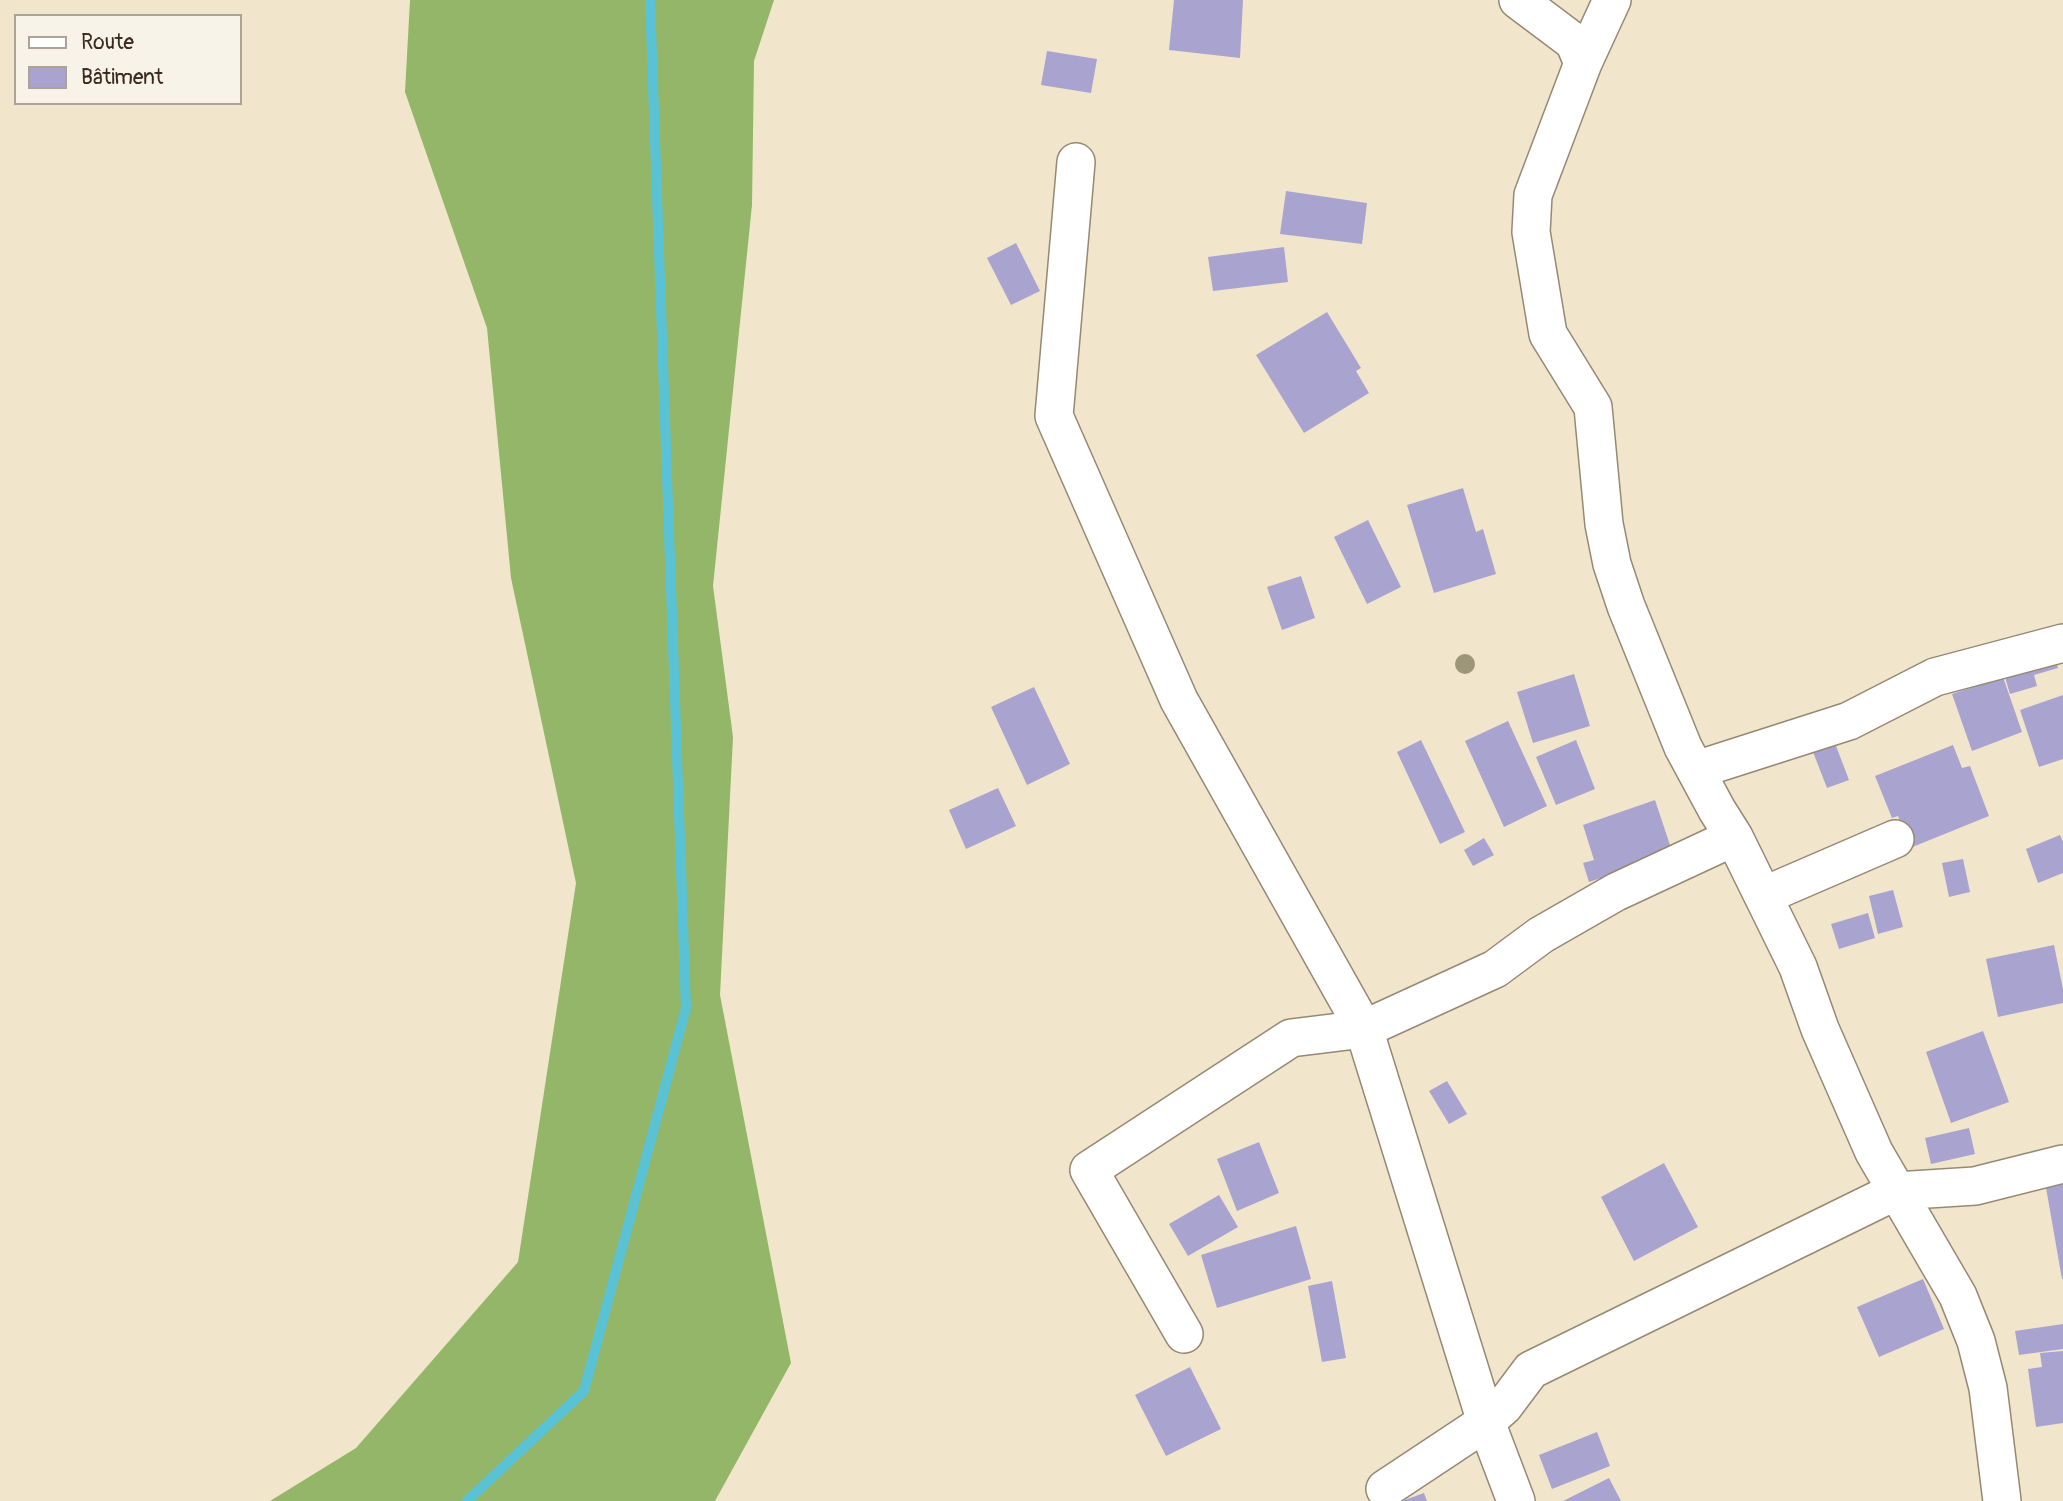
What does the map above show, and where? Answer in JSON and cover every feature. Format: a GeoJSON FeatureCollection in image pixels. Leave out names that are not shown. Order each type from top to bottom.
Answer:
{"type":"FeatureCollection","features":[{"type":"Feature","properties":{"kind":"street"},"geometry":{"type":"LineString","coordinates":[[1518,0],[1574,42],[1583,64]]}},
{"type":"Feature","properties":{"kind":"street"},"geometry":{"type":"LineString","coordinates":[[1612,0],[1583,64],[1533,195],[1531,232],[1548,334],[1593,407],[1604,524],[1612,564],[1667,710],[1683,747],[1734,837],[1798,967],[1820,1029],[1874,1152],[1958,1296],[1976,1341],[1988,1388],[2003,1501]]}},
{"type":"Feature","properties":{"kind":"street"},"geometry":{"type":"LineString","coordinates":[[1076,162],[1055,416],[1179,700],[1364,1029],[1486,1422],[1516,1501]]}},
{"type":"Feature","properties":{"kind":"street"},"geometry":{"type":"LineString","coordinates":[[1696,770],[1849,721],[1935,677],[2063,643]]}},
{"type":"Feature","properties":{"kind":"street"},"geometry":{"type":"LineString","coordinates":[[1184,1334],[1089,1170],[1291,1038],[1364,1029],[1495,969],[1541,936],[1616,892],[1734,837]]}},
{"type":"Feature","properties":{"kind":"street"},"geometry":{"type":"LineString","coordinates":[[1763,896],[1895,839]]}},
{"type":"Feature","properties":{"kind":"street"},"geometry":{"type":"LineString","coordinates":[[1385,1489],[1486,1422],[1504,1406],[1531,1370],[1896,1191],[1975,1186],[2063,1164]]}},
{"type":"Feature","properties":{"kind":"green space"},"geometry":{"type":"Polygon","coordinates":[[[410,0],[774,0],[754,61],[752,205],[713,586],[733,737],[720,995],[791,1363],[715,1501],[270,1501],[356,1448],[518,1262],[576,883],[511,578],[487,328],[405,92],[410,0]]]}},
{"type":"Feature","properties":{"kind":"building"},"geometry":{"type":"Polygon","coordinates":[[[1174,0],[1243,0],[1240,58],[1169,50],[1174,0]]]}},
{"type":"Feature","properties":{"kind":"building"},"geometry":{"type":"Polygon","coordinates":[[[1047,51],[1097,59],[1091,93],[1041,85],[1047,51]]]}},
{"type":"Feature","properties":{"kind":"building"},"geometry":{"type":"Polygon","coordinates":[[[1286,191],[1367,203],[1362,244],[1280,234],[1286,191]]]}},
{"type":"Feature","properties":{"kind":"building"},"geometry":{"type":"Polygon","coordinates":[[[1016,243],[1040,291],[1011,305],[987,258],[1016,243]]]}},
{"type":"Feature","properties":{"kind":"building"},"geometry":{"type":"Polygon","coordinates":[[[1284,247],[1288,282],[1213,291],[1208,257],[1284,247]]]}},
{"type":"Feature","properties":{"kind":"building"},"geometry":{"type":"Polygon","coordinates":[[[1327,312],[1361,368],[1356,371],[1369,393],[1304,433],[1256,355],[1327,312]]]}},
{"type":"Feature","properties":{"kind":"building"},"geometry":{"type":"Polygon","coordinates":[[[1463,488],[1476,532],[1483,529],[1496,574],[1434,593],[1407,505],[1463,488]]]}},
{"type":"Feature","properties":{"kind":"building"},"geometry":{"type":"Polygon","coordinates":[[[1368,520],[1401,587],[1367,604],[1334,537],[1368,520]]]}},
{"type":"Feature","properties":{"kind":"building"},"geometry":{"type":"Polygon","coordinates":[[[1301,576],[1315,618],[1282,630],[1267,587],[1301,576]]]}},
{"type":"Feature","properties":{"kind":"building"},"geometry":{"type":"Polygon","coordinates":[[[2053,651],[2058,668],[2034,675],[2037,686],[2010,694],[2002,667],[2053,651]]]}},
{"type":"Feature","properties":{"kind":"building"},"geometry":{"type":"Polygon","coordinates":[[[1574,674],[1590,726],[1533,743],[1517,692],[1574,674]]]}},
{"type":"Feature","properties":{"kind":"building"},"geometry":{"type":"Polygon","coordinates":[[[2003,677],[2022,732],[1972,751],[1952,694],[2003,677]]]}},
{"type":"Feature","properties":{"kind":"building"},"geometry":{"type":"Polygon","coordinates":[[[1034,687],[1070,764],[1027,785],[991,707],[1034,687]]]}},
{"type":"Feature","properties":{"kind":"building"},"geometry":{"type":"Polygon","coordinates":[[[2063,695],[2063,759],[2039,767],[2020,710],[2063,695]]]}},
{"type":"Feature","properties":{"kind":"building"},"geometry":{"type":"Polygon","coordinates":[[[1508,721],[1547,806],[1504,827],[1465,741],[1508,721]]]}},
{"type":"Feature","properties":{"kind":"building"},"geometry":{"type":"Polygon","coordinates":[[[1830,730],[1849,780],[1827,788],[1808,739],[1830,730]]]}},
{"type":"Feature","properties":{"kind":"building"},"geometry":{"type":"Polygon","coordinates":[[[1421,740],[1465,832],[1440,844],[1397,752],[1421,740]]]}},
{"type":"Feature","properties":{"kind":"building"},"geometry":{"type":"Polygon","coordinates":[[[1576,740],[1595,789],[1556,805],[1536,757],[1576,740]]]}},
{"type":"Feature","properties":{"kind":"building"},"geometry":{"type":"Polygon","coordinates":[[[1953,745],[1962,768],[1970,766],[1989,816],[1910,848],[1898,816],[1892,818],[1875,776],[1953,745]]]}},
{"type":"Feature","properties":{"kind":"building"},"geometry":{"type":"Polygon","coordinates":[[[998,788],[1016,826],[966,849],[949,810],[998,788]]]}},
{"type":"Feature","properties":{"kind":"building"},"geometry":{"type":"Polygon","coordinates":[[[1655,800],[1673,854],[1589,882],[1583,863],[1594,860],[1583,825],[1655,800]]]}},
{"type":"Feature","properties":{"kind":"building"},"geometry":{"type":"Polygon","coordinates":[[[2060,835],[2063,842],[2063,873],[2038,883],[2026,849],[2060,835]]]}},
{"type":"Feature","properties":{"kind":"building"},"geometry":{"type":"Polygon","coordinates":[[[1484,838],[1494,855],[1473,866],[1464,850],[1484,838]]]}},
{"type":"Feature","properties":{"kind":"building"},"geometry":{"type":"Polygon","coordinates":[[[1963,859],[1970,892],[1949,897],[1942,863],[1963,859]]]}},
{"type":"Feature","properties":{"kind":"building"},"geometry":{"type":"Polygon","coordinates":[[[1893,890],[1903,927],[1878,934],[1869,896],[1893,890]]]}},
{"type":"Feature","properties":{"kind":"building"},"geometry":{"type":"Polygon","coordinates":[[[1868,913],[1875,938],[1839,949],[1831,924],[1868,913]]]}},
{"type":"Feature","properties":{"kind":"building"},"geometry":{"type":"Polygon","coordinates":[[[2054,945],[2063,989],[2063,1003],[1998,1017],[1986,959],[2054,945]]]}},
{"type":"Feature","properties":{"kind":"building"},"geometry":{"type":"Polygon","coordinates":[[[1983,1031],[2009,1102],[1951,1123],[1926,1052],[1983,1031]]]}},
{"type":"Feature","properties":{"kind":"building"},"geometry":{"type":"Polygon","coordinates":[[[1447,1081],[1467,1114],[1449,1124],[1429,1091],[1447,1081]]]}},
{"type":"Feature","properties":{"kind":"building"},"geometry":{"type":"Polygon","coordinates":[[[1969,1128],[1975,1154],[1931,1164],[1925,1138],[1969,1128]]]}},
{"type":"Feature","properties":{"kind":"building"},"geometry":{"type":"Polygon","coordinates":[[[1259,1142],[1279,1193],[1237,1211],[1217,1159],[1259,1142]]]}},
{"type":"Feature","properties":{"kind":"building"},"geometry":{"type":"Polygon","coordinates":[[[1664,1163],[1698,1227],[1634,1261],[1601,1197],[1664,1163]]]}},
{"type":"Feature","properties":{"kind":"building"},"geometry":{"type":"Polygon","coordinates":[[[2063,1179],[2063,1279],[2062,1279],[2045,1182],[2063,1179]]]}},
{"type":"Feature","properties":{"kind":"building"},"geometry":{"type":"Polygon","coordinates":[[[1219,1195],[1238,1227],[1188,1256],[1169,1224],[1219,1195]]]}},
{"type":"Feature","properties":{"kind":"building"},"geometry":{"type":"Polygon","coordinates":[[[1296,1226],[1311,1279],[1217,1308],[1201,1255],[1296,1226]]]}},
{"type":"Feature","properties":{"kind":"building"},"geometry":{"type":"Polygon","coordinates":[[[1923,1279],[1944,1329],[1879,1357],[1857,1307],[1923,1279]]]}},
{"type":"Feature","properties":{"kind":"building"},"geometry":{"type":"Polygon","coordinates":[[[1332,1281],[1346,1358],[1322,1362],[1308,1286],[1332,1281]]]}},
{"type":"Feature","properties":{"kind":"building"},"geometry":{"type":"Polygon","coordinates":[[[2063,1324],[2063,1349],[2019,1355],[2015,1331],[2063,1324]]]}},
{"type":"Feature","properties":{"kind":"building"},"geometry":{"type":"Polygon","coordinates":[[[2063,1351],[2063,1423],[2036,1427],[2028,1369],[2042,1367],[2040,1353],[2063,1351]]]}},
{"type":"Feature","properties":{"kind":"building"},"geometry":{"type":"Polygon","coordinates":[[[1190,1367],[1221,1429],[1166,1456],[1135,1395],[1190,1367]]]}},
{"type":"Feature","properties":{"kind":"building"},"geometry":{"type":"Polygon","coordinates":[[[1597,1432],[1610,1466],[1552,1489],[1539,1455],[1597,1432]]]}},
{"type":"Feature","properties":{"kind":"building"},"geometry":{"type":"Polygon","coordinates":[[[1609,1478],[1621,1501],[1563,1501],[1609,1478]]]}},
{"type":"Feature","properties":{"kind":"building"},"geometry":{"type":"Polygon","coordinates":[[[1424,1493],[1427,1501],[1402,1501],[1424,1493]]]}},
{"type":"Feature","properties":{"kind":"waterway"},"geometry":{"type":"LineString","coordinates":[[467,1501],[584,1391],[686,1008],[650,0]]}}]}
